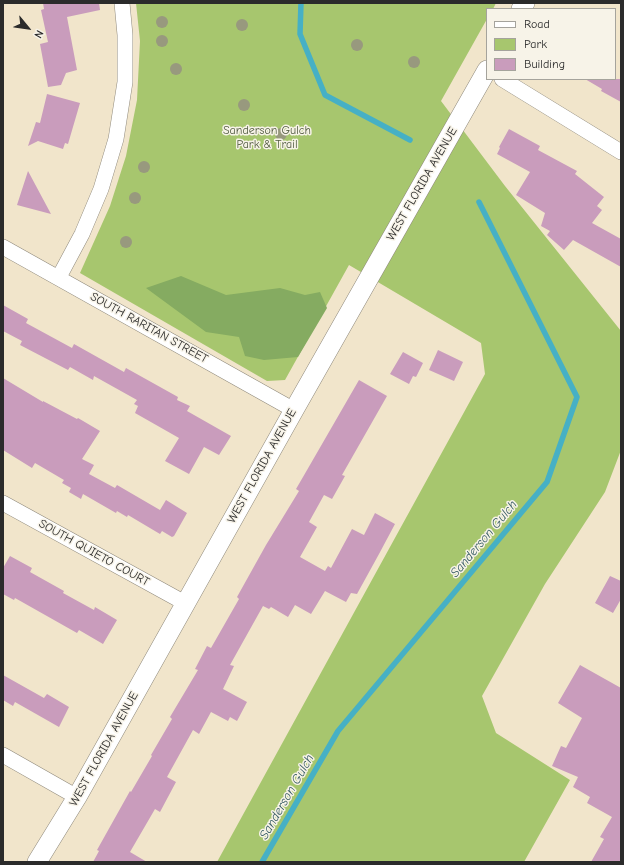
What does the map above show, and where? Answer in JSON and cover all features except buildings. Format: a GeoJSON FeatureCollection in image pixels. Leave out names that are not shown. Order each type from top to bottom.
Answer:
{"type":"FeatureCollection","features":[{"type":"Feature","properties":{"kind":"street"},"geometry":{"type":"LineString","coordinates":[[59,277],[82,234],[101,189],[116,139],[125,82],[125,35],[122,3]]}},
{"type":"Feature","properties":{"kind":"street","name":"WEST FLORIDA AVENUE"},"geometry":{"type":"LineString","coordinates":[[37,862],[77,797],[486,72]]}},
{"type":"Feature","properties":{"kind":"street"},"geometry":{"type":"LineString","coordinates":[[504,80],[621,152]]}},
{"type":"Feature","properties":{"kind":"street","name":"SOUTH RARITAN STREET"},"geometry":{"type":"LineString","coordinates":[[3,247],[294,410]]}},
{"type":"Feature","properties":{"kind":"street","name":"SOUTH QUIETO COURT"},"geometry":{"type":"LineString","coordinates":[[3,503],[186,604]]}},
{"type":"Feature","properties":{"kind":"street"},"geometry":{"type":"LineString","coordinates":[[3,755],[77,797]]}},
{"type":"Feature","properties":{"kind":"green space","name":"Sanderson Gulch Park & Trail"},"geometry":{"type":"Polygon","coordinates":[[[136,3],[496,3],[494,8],[486,8],[486,21],[441,101],[505,186],[621,331],[621,450],[605,492],[545,584],[482,696],[496,733],[570,780],[524,862],[217,862],[485,374],[481,343],[349,265],[285,380],[267,381],[80,273],[110,206],[126,156],[137,100],[140,41],[136,3]]]}},
{"type":"Feature","properties":{"kind":"green space"},"geometry":{"type":"Polygon","coordinates":[[[181,276],[226,295],[280,288],[305,295],[320,292],[327,308],[298,357],[264,360],[245,356],[239,337],[206,332],[146,288],[181,276]]]}},
{"type":"Feature","properties":{"kind":"waterway","name":"Sanderson Gulch"},"geometry":{"type":"LineString","coordinates":[[301,3],[300,34],[325,95],[410,140]]}},
{"type":"Feature","properties":{"kind":"waterway","name":"Sanderson Gulch"},"geometry":{"type":"LineString","coordinates":[[262,862],[338,731],[547,482],[577,397],[479,202]]}}]}
